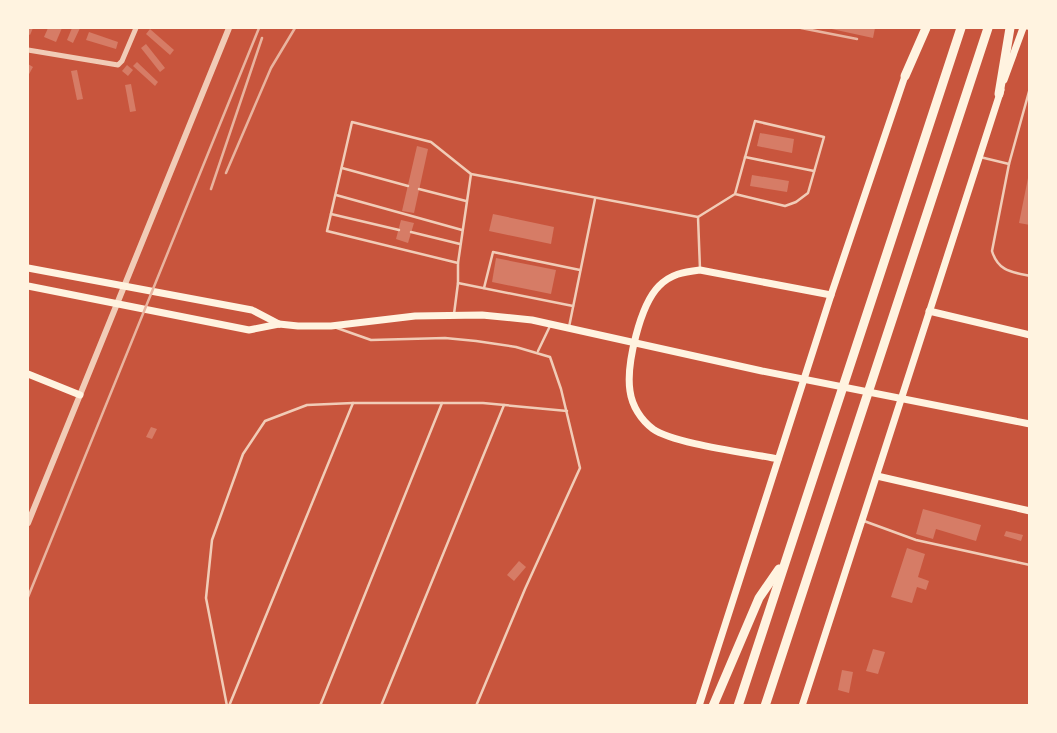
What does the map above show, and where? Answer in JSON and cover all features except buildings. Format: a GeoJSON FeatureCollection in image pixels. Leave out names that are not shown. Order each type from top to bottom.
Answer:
{"type":"FeatureCollection","features":[{"type":"Feature","properties":{"kind":"highway"},"geometry":{"type":"LineString","coordinates":[[905,76],[926,28]]}},
{"type":"Feature","properties":{"kind":"highway"},"geometry":{"type":"LineString","coordinates":[[738,706],[961,28]]}},
{"type":"Feature","properties":{"kind":"highway"},"geometry":{"type":"LineString","coordinates":[[765,706],[988,28]]}},
{"type":"Feature","properties":{"kind":"highway"},"geometry":{"type":"LineString","coordinates":[[999,94],[1010,28]]}},
{"type":"Feature","properties":{"kind":"highway"},"geometry":{"type":"LineString","coordinates":[[713,706],[759,598],[786,559]]}},
{"type":"Feature","properties":{"kind":"main road"},"geometry":{"type":"LineString","coordinates":[[699,706],[831,296],[921,28]]}},
{"type":"Feature","properties":{"kind":"main road"},"geometry":{"type":"LineString","coordinates":[[802,706],[999,94],[1024,28]]}},
{"type":"Feature","properties":{"kind":"main road"},"geometry":{"type":"LineString","coordinates":[[28,268],[252,310],[279,324]]}},
{"type":"Feature","properties":{"kind":"main road"},"geometry":{"type":"LineString","coordinates":[[778,458],[677,439],[653,428],[640,416],[630,392],[630,375],[635,342],[650,297],[658,287],[675,274],[700,270],[831,296]]}},
{"type":"Feature","properties":{"kind":"main road"},"geometry":{"type":"LineString","coordinates":[[28,286],[248,330],[279,324],[331,326],[415,316],[454,314],[524,319],[762,371],[1030,424]]}},
{"type":"Feature","properties":{"kind":"main road"},"geometry":{"type":"LineString","coordinates":[[929,311],[1030,335]]}},
{"type":"Feature","properties":{"kind":"main road"},"geometry":{"type":"LineString","coordinates":[[28,374],[80,395]]}},
{"type":"Feature","properties":{"kind":"main road"},"geometry":{"type":"LineString","coordinates":[[877,476],[1030,511]]}},
{"type":"Feature","properties":{"kind":"street"},"geometry":{"type":"LineString","coordinates":[[28,50],[118,65],[122,61],[136,28]]}},
{"type":"Feature","properties":{"kind":"street"},"geometry":{"type":"LineString","coordinates":[[28,523],[229,28]]}},
{"type":"Feature","properties":{"kind":"lane"},"geometry":{"type":"LineString","coordinates":[[1024,28],[1030,28]]}},
{"type":"Feature","properties":{"kind":"lane"},"geometry":{"type":"LineString","coordinates":[[1030,88],[1009,164],[992,251],[995,260],[1002,269],[1030,276]]}},
{"type":"Feature","properties":{"kind":"lane"},"geometry":{"type":"LineString","coordinates":[[458,263],[327,231],[352,122],[432,142],[471,174],[698,217],[735,194],[755,121],[824,137],[808,193],[796,202],[785,206],[735,194]]}},
{"type":"Feature","properties":{"kind":"lane"},"geometry":{"type":"LineString","coordinates":[[979,156],[1009,164]]}},
{"type":"Feature","properties":{"kind":"lane"},"geometry":{"type":"LineString","coordinates":[[745,157],[814,171]]}},
{"type":"Feature","properties":{"kind":"lane"},"geometry":{"type":"LineString","coordinates":[[342,168],[408,186]]}},
{"type":"Feature","properties":{"kind":"lane"},"geometry":{"type":"LineString","coordinates":[[454,314],[460,244],[471,174]]}},
{"type":"Feature","properties":{"kind":"lane"},"geometry":{"type":"LineString","coordinates":[[420,189],[466,201]]}},
{"type":"Feature","properties":{"kind":"lane"},"geometry":{"type":"LineString","coordinates":[[336,195],[462,230]]}},
{"type":"Feature","properties":{"kind":"lane"},"geometry":{"type":"LineString","coordinates":[[569,329],[595,199]]}},
{"type":"Feature","properties":{"kind":"lane"},"geometry":{"type":"LineString","coordinates":[[331,214],[399,230]]}},
{"type":"Feature","properties":{"kind":"lane"},"geometry":{"type":"LineString","coordinates":[[698,217],[700,270]]}},
{"type":"Feature","properties":{"kind":"lane"},"geometry":{"type":"LineString","coordinates":[[411,232],[460,244]]}},
{"type":"Feature","properties":{"kind":"lane"},"geometry":{"type":"LineString","coordinates":[[484,288],[493,252],[580,270]]}},
{"type":"Feature","properties":{"kind":"lane"},"geometry":{"type":"LineString","coordinates":[[458,283],[573,306]]}},
{"type":"Feature","properties":{"kind":"lane"},"geometry":{"type":"LineString","coordinates":[[538,351],[551,324]]}},
{"type":"Feature","properties":{"kind":"lane"},"geometry":{"type":"LineString","coordinates":[[331,326],[371,340],[445,338],[538,351],[550,357],[567,411],[580,468],[525,589],[476,706]]}},
{"type":"Feature","properties":{"kind":"lane"},"geometry":{"type":"LineString","coordinates":[[228,706],[206,598],[212,540],[243,454],[264,421],[307,405],[353,403],[504,405],[567,411]]}},
{"type":"Feature","properties":{"kind":"lane"},"geometry":{"type":"LineString","coordinates":[[228,706],[353,403]]}},
{"type":"Feature","properties":{"kind":"lane"},"geometry":{"type":"LineString","coordinates":[[320,706],[442,403]]}},
{"type":"Feature","properties":{"kind":"lane"},"geometry":{"type":"LineString","coordinates":[[381,706],[504,405]]}},
{"type":"Feature","properties":{"kind":"lane"},"geometry":{"type":"LineString","coordinates":[[862,520],[916,540],[1030,564]]}},
{"type":"Feature","properties":{"kind":"railway"},"geometry":{"type":"LineString","coordinates":[[28,597],[259,28]]}},
{"type":"Feature","properties":{"kind":"railway"},"geometry":{"type":"LineString","coordinates":[[226,173],[271,68],[295,28]]}},
{"type":"Feature","properties":{"kind":"railway"},"geometry":{"type":"LineString","coordinates":[[801,28],[857,39]]}},
{"type":"Feature","properties":{"kind":"railway"},"geometry":{"type":"LineString","coordinates":[[211,189],[262,38]]}}]}
